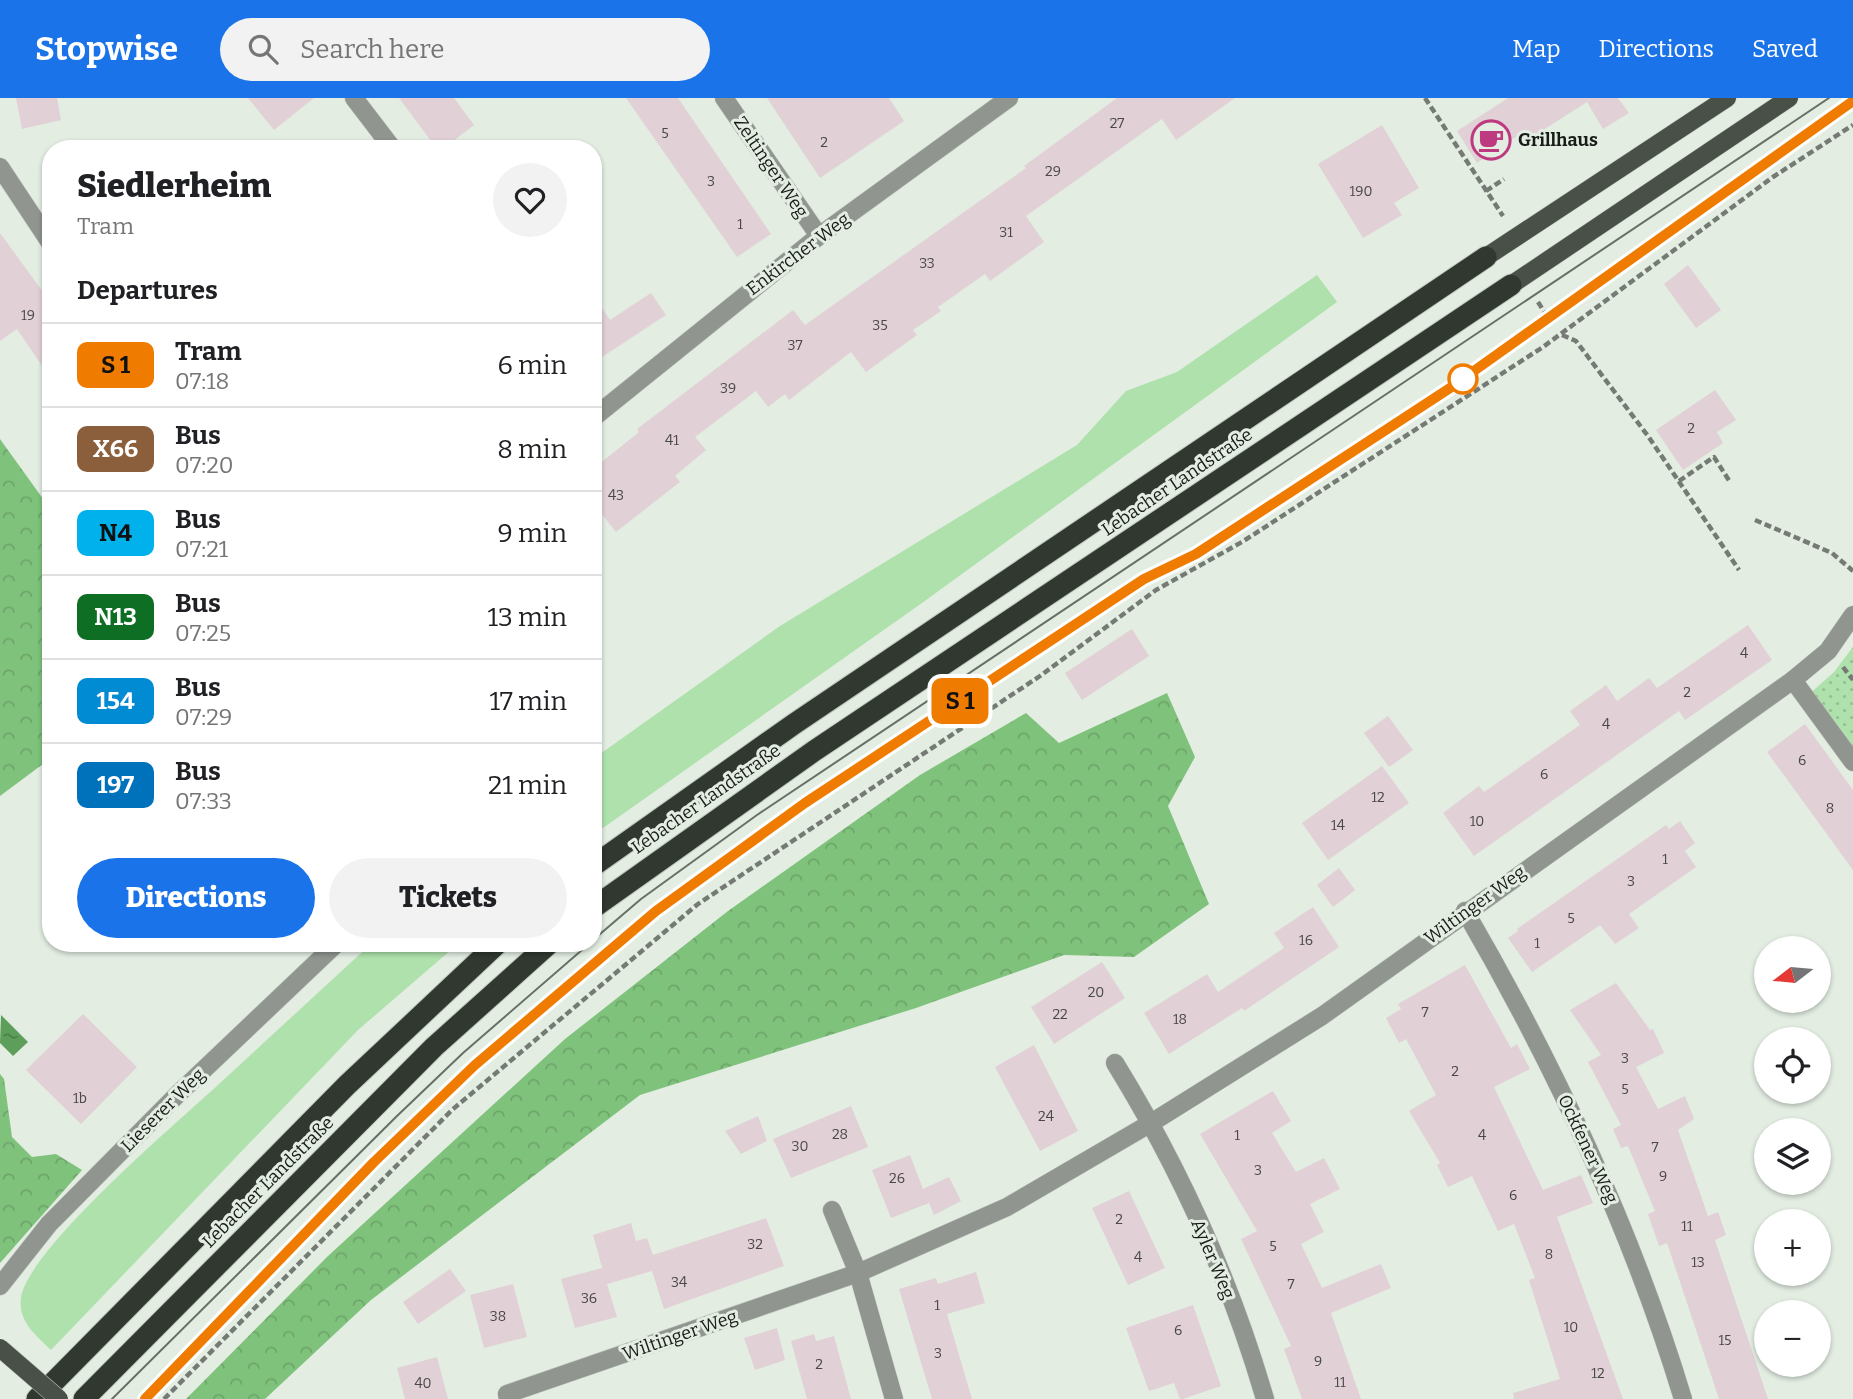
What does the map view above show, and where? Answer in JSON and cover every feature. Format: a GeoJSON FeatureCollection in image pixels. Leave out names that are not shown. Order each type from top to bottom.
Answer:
{"type":"FeatureCollection","features":[{"type":"Feature","properties":{"kind":"highway","name":"Lebacher Landstraße"},"geometry":{"type":"LineString","coordinates":[[602,860],[794,724],[1494,252]]}},
{"type":"Feature","properties":{"kind":"highway","name":"Lebacher Landstraße"},"geometry":{"type":"LineString","coordinates":[[602,902],[814,751],[1511,285]]}},
{"type":"Feature","properties":{"kind":"highway","name":"Lebacher Landstraße"},"geometry":{"type":"LineString","coordinates":[[37,1399],[274,1163],[356,1076],[488,952]]}},
{"type":"Feature","properties":{"kind":"highway","name":"Lebacher Landstraße"},"geometry":{"type":"LineString","coordinates":[[84,1399],[434,1047],[540,952]]}},
{"type":"Feature","properties":{"kind":"main road","name":"Lebacher Landstraße"},"geometry":{"type":"LineString","coordinates":[[1494,252],[1727,98]]}},
{"type":"Feature","properties":{"kind":"main road","name":"Lebacher Landstraße"},"geometry":{"type":"LineString","coordinates":[[1511,285],[1789,98]]}},
{"type":"Feature","properties":{"kind":"main road"},"geometry":{"type":"LineString","coordinates":[[0,1348],[59,1399]]}},
{"type":"Feature","properties":{"kind":"street"},"geometry":{"type":"LineString","coordinates":[[354,98],[386,140]]}},
{"type":"Feature","properties":{"kind":"street","name":"Zeltinger Weg"},"geometry":{"type":"LineString","coordinates":[[724,98],[819,236]]}},
{"type":"Feature","properties":{"kind":"street","name":"Enkircher Weg"},"geometry":{"type":"LineString","coordinates":[[602,411],[819,236],[1009,98]]}},
{"type":"Feature","properties":{"kind":"street"},"geometry":{"type":"LineString","coordinates":[[0,167],[42,230]]}},
{"type":"Feature","properties":{"kind":"street","name":"Wiltinger Weg"},"geometry":{"type":"LineString","coordinates":[[508,1399],[507,1394],[858,1273],[1007,1208],[1152,1123],[1322,1016],[1465,911],[1793,680],[1828,651],[1853,615]]}},
{"type":"Feature","properties":{"kind":"street"},"geometry":{"type":"LineString","coordinates":[[1793,680],[1853,762]]}},
{"type":"Feature","properties":{"kind":"street","name":"Ockfener Weg"},"geometry":{"type":"LineString","coordinates":[[1465,911],[1555,1077],[1614,1203],[1662,1330],[1683,1399]]}},
{"type":"Feature","properties":{"kind":"street","name":"Lieserer Weg"},"geometry":{"type":"LineString","coordinates":[[0,1286],[49,1224],[176,1096],[328,952]]}},
{"type":"Feature","properties":{"kind":"street"},"geometry":{"type":"LineString","coordinates":[[1115,1063],[1152,1123]]}},
{"type":"Feature","properties":{"kind":"street","name":"Ayler Weg"},"geometry":{"type":"LineString","coordinates":[[1152,1123],[1218,1266],[1265,1399]]}},
{"type":"Feature","properties":{"kind":"street"},"geometry":{"type":"LineString","coordinates":[[831,1210],[858,1273],[894,1399]]}},
{"type":"Feature","properties":{"kind":"path"},"geometry":{"type":"LineString","coordinates":[[1425,98],[1504,218],[1489,228],[1494,252]]}},
{"type":"Feature","properties":{"kind":"path"},"geometry":{"type":"LineString","coordinates":[[164,1399],[453,1109],[698,904],[1040,676],[1156,590],[1242,542],[1561,335],[1773,177],[1853,125]]}},
{"type":"Feature","properties":{"kind":"path"},"geometry":{"type":"LineString","coordinates":[[1486,191],[1504,179]]}},
{"type":"Feature","properties":{"kind":"path"},"geometry":{"type":"LineString","coordinates":[[1538,302],[1545,313]]}},
{"type":"Feature","properties":{"kind":"path"},"geometry":{"type":"LineString","coordinates":[[1561,335],[1576,341],[1739,570]]}},
{"type":"Feature","properties":{"kind":"path"},"geometry":{"type":"LineString","coordinates":[[1678,481],[1714,457],[1730,482]]}},
{"type":"Feature","properties":{"kind":"path"},"geometry":{"type":"LineString","coordinates":[[1755,520],[1832,553],[1853,571]]}},
{"type":"Feature","properties":{"kind":"shaded area"},"geometry":{"type":"Polygon","coordinates":[[[1317,275],[1337,302],[922,603],[602,829],[602,753],[780,626],[1077,445],[1126,391],[1177,372],[1317,275]]]}},
{"type":"Feature","properties":{"kind":"shaded area"},"geometry":{"type":"Polygon","coordinates":[[[1853,647],[1853,762],[1806,697],[1834,672],[1853,647]]]}},
{"type":"Feature","properties":{"kind":"shaded area"},"geometry":{"type":"Polygon","coordinates":[[[362,952],[449,952],[358,1030],[51,1350],[29,1327],[22,1314],[21,1298],[30,1277],[49,1250],[107,1187],[362,952]]]}},
{"type":"Feature","properties":{"kind":"green space"},"geometry":{"type":"Polygon","coordinates":[[[0,439],[42,497],[42,765],[0,796],[0,439]]]}},
{"type":"Feature","properties":{"kind":"green space"},"geometry":{"type":"Polygon","coordinates":[[[1167,693],[1195,757],[1168,806],[1209,904],[1134,957],[1064,955],[916,1008],[640,1095],[371,1300],[265,1399],[186,1399],[328,1256],[565,1039],[728,911],[920,775],[1026,713],[1059,743],[1167,693]]]}},
{"type":"Feature","properties":{"kind":"green space"},"geometry":{"type":"Polygon","coordinates":[[[0,1074],[4,1079],[12,1137],[32,1157],[56,1154],[82,1170],[0,1263],[0,1074]]]}},
{"type":"Feature","properties":{"kind":"water"},"geometry":{"type":"Polygon","coordinates":[[[1,1015],[28,1042],[13,1056],[0,1043],[1,1015]]]}},
{"type":"Feature","properties":{"kind":"building"},"geometry":{"type":"Polygon","coordinates":[[[16,98],[57,98],[61,120],[22,129],[16,98]]]}},
{"type":"Feature","properties":{"kind":"building"},"geometry":{"type":"Polygon","coordinates":[[[248,98],[314,98],[274,130],[248,98]]]}},
{"type":"Feature","properties":{"kind":"building"},"geometry":{"type":"Polygon","coordinates":[[[399,98],[454,98],[474,125],[455,140],[430,140],[399,98]]]}},
{"type":"Feature","properties":{"kind":"building"},"geometry":{"type":"Polygon","coordinates":[[[626,98],[678,98],[771,234],[737,257],[626,98]]]}},
{"type":"Feature","properties":{"kind":"building"},"geometry":{"type":"Polygon","coordinates":[[[767,98],[889,98],[904,121],[820,178],[767,98]]]}},
{"type":"Feature","properties":{"kind":"building"},"geometry":{"type":"Polygon","coordinates":[[[1117,98],[1235,98],[1176,140],[1162,119],[1026,216],[1044,242],[990,281],[985,274],[938,307],[941,311],[913,330],[917,335],[866,372],[851,352],[789,400],[785,394],[768,407],[756,391],[695,437],[706,450],[675,476],[680,482],[616,532],[602,514],[602,462],[639,432],[637,429],[793,310],[805,325],[1026,168],[1024,166],[1117,98]]]}},
{"type":"Feature","properties":{"kind":"building"},"geometry":{"type":"Polygon","coordinates":[[[1508,98],[1618,98],[1629,113],[1603,129],[1587,102],[1529,139],[1525,131],[1477,163],[1457,131],[1508,98]]]}},
{"type":"Feature","properties":{"kind":"building"},"geometry":{"type":"Polygon","coordinates":[[[1382,125],[1419,188],[1394,203],[1402,215],[1363,238],[1318,164],[1382,125]]]}},
{"type":"Feature","properties":{"kind":"building"},"geometry":{"type":"Polygon","coordinates":[[[0,233],[42,291],[42,366],[17,329],[0,341],[0,233]]]}},
{"type":"Feature","properties":{"kind":"building"},"geometry":{"type":"Polygon","coordinates":[[[1688,265],[1721,310],[1696,328],[1664,284],[1688,265]]]}},
{"type":"Feature","properties":{"kind":"building"},"geometry":{"type":"Polygon","coordinates":[[[651,293],[666,315],[602,357],[602,308],[610,320],[651,293]]]}},
{"type":"Feature","properties":{"kind":"building"},"geometry":{"type":"Polygon","coordinates":[[[1715,390],[1736,420],[1717,432],[1723,443],[1683,470],[1656,430],[1715,390]]]}},
{"type":"Feature","properties":{"kind":"building"},"geometry":{"type":"Polygon","coordinates":[[[1748,625],[1772,660],[1685,720],[1679,711],[1474,856],[1443,813],[1479,786],[1484,792],[1580,725],[1570,711],[1606,685],[1617,701],[1649,678],[1657,688],[1748,625]]]}},
{"type":"Feature","properties":{"kind":"building"},"geometry":{"type":"Polygon","coordinates":[[[1132,629],[1149,656],[1082,700],[1065,673],[1132,629]]]}},
{"type":"Feature","properties":{"kind":"building"},"geometry":{"type":"Polygon","coordinates":[[[1388,716],[1413,750],[1389,767],[1364,733],[1388,716]]]}},
{"type":"Feature","properties":{"kind":"building"},"geometry":{"type":"Polygon","coordinates":[[[1805,724],[1853,790],[1853,870],[1767,752],[1805,724]]]}},
{"type":"Feature","properties":{"kind":"building"},"geometry":{"type":"Polygon","coordinates":[[[1382,766],[1409,803],[1328,860],[1302,823],[1382,766]]]}},
{"type":"Feature","properties":{"kind":"building"},"geometry":{"type":"Polygon","coordinates":[[[1680,821],[1695,843],[1685,851],[1696,867],[1629,914],[1639,928],[1615,944],[1600,925],[1532,972],[1508,938],[1666,825],[1669,829],[1680,821]]]}},
{"type":"Feature","properties":{"kind":"building"},"geometry":{"type":"Polygon","coordinates":[[[1339,868],[1355,890],[1333,907],[1317,885],[1339,868]]]}},
{"type":"Feature","properties":{"kind":"building"},"geometry":{"type":"Polygon","coordinates":[[[1313,907],[1339,947],[1244,1011],[1242,1008],[1169,1054],[1144,1013],[1207,974],[1218,992],[1284,948],[1274,933],[1313,907]]]}},
{"type":"Feature","properties":{"kind":"building"},"geometry":{"type":"Polygon","coordinates":[[[1102,962],[1125,998],[1054,1044],[1031,1007],[1102,962]]]}},
{"type":"Feature","properties":{"kind":"building"},"geometry":{"type":"Polygon","coordinates":[[[1465,965],[1511,1048],[1517,1044],[1530,1069],[1494,1087],[1543,1190],[1581,1175],[1593,1203],[1557,1217],[1623,1399],[1514,1399],[1513,1393],[1560,1379],[1529,1280],[1535,1278],[1514,1224],[1498,1231],[1472,1176],[1448,1187],[1437,1165],[1440,1163],[1409,1111],[1436,1095],[1406,1039],[1399,1043],[1386,1018],[1401,1009],[1398,1004],[1465,965]]]}},
{"type":"Feature","properties":{"kind":"building"},"geometry":{"type":"Polygon","coordinates":[[[1616,983],[1650,1030],[1653,1029],[1664,1053],[1636,1067],[1658,1109],[1685,1096],[1694,1119],[1678,1130],[1708,1216],[1718,1212],[1726,1235],[1715,1240],[1754,1357],[1754,1377],[1761,1377],[1768,1399],[1719,1399],[1667,1243],[1659,1246],[1648,1214],[1655,1211],[1628,1146],[1631,1145],[1621,1148],[1613,1129],[1621,1125],[1588,1062],[1601,1055],[1570,1010],[1616,983]]]}},
{"type":"Feature","properties":{"kind":"building"},"geometry":{"type":"Polygon","coordinates":[[[83,1014],[137,1067],[81,1124],[26,1070],[83,1014]]]}},
{"type":"Feature","properties":{"kind":"building"},"geometry":{"type":"Polygon","coordinates":[[[1034,1045],[1078,1131],[1040,1151],[995,1067],[1034,1045]]]}},
{"type":"Feature","properties":{"kind":"building"},"geometry":{"type":"Polygon","coordinates":[[[1273,1091],[1291,1121],[1272,1133],[1296,1172],[1324,1158],[1340,1189],[1310,1204],[1324,1232],[1301,1244],[1322,1288],[1381,1264],[1391,1288],[1331,1313],[1361,1399],[1302,1399],[1284,1349],[1291,1346],[1241,1239],[1257,1231],[1200,1134],[1273,1091]]]}},
{"type":"Feature","properties":{"kind":"building"},"geometry":{"type":"Polygon","coordinates":[[[851,1106],[868,1147],[791,1178],[773,1139],[851,1106]]]}},
{"type":"Feature","properties":{"kind":"building"},"geometry":{"type":"Polygon","coordinates":[[[758,1116],[767,1141],[741,1154],[725,1131],[758,1116]]]}},
{"type":"Feature","properties":{"kind":"building"},"geometry":{"type":"Polygon","coordinates":[[[910,1155],[923,1189],[949,1177],[961,1201],[934,1215],[927,1198],[929,1203],[891,1218],[872,1170],[910,1155]]]}},
{"type":"Feature","properties":{"kind":"building"},"geometry":{"type":"Polygon","coordinates":[[[1129,1191],[1165,1268],[1128,1285],[1092,1208],[1129,1191]]]}},
{"type":"Feature","properties":{"kind":"building"},"geometry":{"type":"Polygon","coordinates":[[[766,1218],[784,1266],[664,1309],[652,1271],[607,1284],[617,1317],[575,1328],[561,1279],[602,1268],[605,1278],[593,1235],[631,1223],[636,1241],[647,1238],[653,1255],[766,1218]]]}},
{"type":"Feature","properties":{"kind":"building"},"geometry":{"type":"Polygon","coordinates":[[[450,1269],[466,1291],[418,1324],[403,1302],[450,1269]]]}},
{"type":"Feature","properties":{"kind":"building"},"geometry":{"type":"Polygon","coordinates":[[[976,1272],[985,1303],[947,1314],[972,1399],[932,1399],[899,1289],[936,1278],[938,1284],[976,1272]]]}},
{"type":"Feature","properties":{"kind":"building"},"geometry":{"type":"Polygon","coordinates":[[[513,1284],[527,1337],[484,1348],[470,1295],[513,1284]]]}},
{"type":"Feature","properties":{"kind":"building"},"geometry":{"type":"Polygon","coordinates":[[[1193,1305],[1221,1386],[1183,1399],[1180,1399],[1174,1383],[1149,1391],[1126,1328],[1193,1305]]]}},
{"type":"Feature","properties":{"kind":"building"},"geometry":{"type":"Polygon","coordinates":[[[777,1328],[785,1360],[755,1370],[744,1338],[777,1328]]]}},
{"type":"Feature","properties":{"kind":"building"},"geometry":{"type":"Polygon","coordinates":[[[814,1334],[816,1341],[834,1336],[851,1399],[807,1399],[791,1341],[814,1334]]]}},
{"type":"Feature","properties":{"kind":"building"},"geometry":{"type":"Polygon","coordinates":[[[437,1357],[448,1399],[405,1399],[397,1368],[437,1357]]]}},
{"type":"Feature","properties":{"kind":"tram line"},"geometry":{"type":"LineString","coordinates":[[602,932],[641,899],[757,815],[1829,98]]}},
{"type":"Feature","properties":{"kind":"tram line"},"geometry":{"type":"LineString","coordinates":[[145,1399],[375,1162],[475,1065],[656,911],[805,803],[1144,578],[1196,554],[1450,388],[1853,101]]}},
{"type":"Feature","properties":{"kind":"tram line"},"geometry":{"type":"LineString","coordinates":[[145,1399],[374,1162],[475,1065],[656,911],[805,803],[1144,579],[1196,554],[1450,388],[1529,334],[1776,153],[1853,101]]}},
{"type":"Feature","properties":{"kind":"tram line"},"geometry":{"type":"LineString","coordinates":[[112,1399],[397,1116],[463,1053],[580,952]]}},
{"type":"Feature","properties":{"kind":"place","name":"Grillhaus"},"geometry":{"type":"Point","coordinates":[1491,140]}}]}
